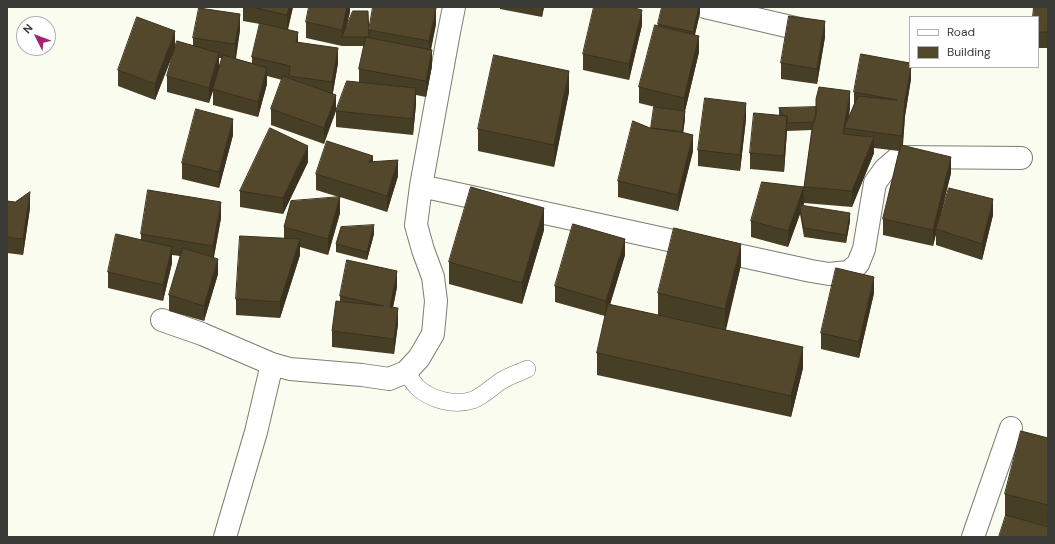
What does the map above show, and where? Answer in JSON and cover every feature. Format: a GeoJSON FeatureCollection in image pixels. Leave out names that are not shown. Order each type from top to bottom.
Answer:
{"type":"FeatureCollection","features":[{"type":"Feature","properties":{"kind":"street"},"geometry":{"type":"LineString","coordinates":[[162,320],[202,334],[272,364],[290,369],[362,375],[389,379],[406,372],[419,358],[433,334],[436,301],[433,277],[416,226],[421,186],[454,7]]}},
{"type":"Feature","properties":{"kind":"street"},"geometry":{"type":"LineString","coordinates":[[705,7],[808,31]]}},
{"type":"Feature","properties":{"kind":"street"},"geometry":{"type":"LineString","coordinates":[[421,186],[829,274],[848,272],[858,264],[864,249],[875,183],[885,169],[899,157],[1021,158]]}},
{"type":"Feature","properties":{"kind":"street"},"geometry":{"type":"LineString","coordinates":[[225,537],[256,432],[272,364]]}},
{"type":"Feature","properties":{"kind":"street"},"geometry":{"type":"LineString","coordinates":[[973,537],[1011,428]]}},
{"type":"Feature","properties":{"kind":"lane"},"geometry":{"type":"LineString","coordinates":[[406,372],[417,386],[430,396],[446,401],[461,402],[473,399],[490,390],[502,380],[527,369]]}},
{"type":"Feature","properties":{"kind":"building"},"geometry":{"type":"Polygon","coordinates":[[[253,7],[289,7],[287,15],[253,7]]]}},
{"type":"Feature","properties":{"kind":"building"},"geometry":{"type":"Polygon","coordinates":[[[309,7],[347,7],[342,30],[306,22],[309,7]]]}},
{"type":"Feature","properties":{"kind":"building"},"geometry":{"type":"Polygon","coordinates":[[[373,7],[436,8],[429,41],[369,30],[373,7]]]}},
{"type":"Feature","properties":{"kind":"building"},"geometry":{"type":"Polygon","coordinates":[[[594,7],[631,7],[642,10],[629,64],[583,54],[594,7]]]}},
{"type":"Feature","properties":{"kind":"building"},"geometry":{"type":"Polygon","coordinates":[[[662,7],[699,7],[693,32],[658,24],[662,7]]]}},
{"type":"Feature","properties":{"kind":"building"},"geometry":{"type":"Polygon","coordinates":[[[1034,7],[1048,7],[1048,32],[1039,32],[1039,16],[1033,16],[1034,7]]]}},
{"type":"Feature","properties":{"kind":"building"},"geometry":{"type":"Polygon","coordinates":[[[199,8],[240,14],[235,44],[193,38],[199,8]]]}},
{"type":"Feature","properties":{"kind":"building"},"geometry":{"type":"Polygon","coordinates":[[[353,11],[368,11],[369,37],[342,37],[353,11]]]}},
{"type":"Feature","properties":{"kind":"building"},"geometry":{"type":"Polygon","coordinates":[[[789,16],[825,21],[817,69],[781,63],[789,16]]]}},
{"type":"Feature","properties":{"kind":"building"},"geometry":{"type":"Polygon","coordinates":[[[137,17],[175,31],[155,84],[118,70],[137,17]]]}},
{"type":"Feature","properties":{"kind":"building"},"geometry":{"type":"Polygon","coordinates":[[[260,23],[298,32],[296,42],[338,48],[332,82],[289,76],[290,66],[252,57],[260,23]]]}},
{"type":"Feature","properties":{"kind":"building"},"geometry":{"type":"Polygon","coordinates":[[[655,25],[699,36],[684,98],[639,87],[655,25]]]}},
{"type":"Feature","properties":{"kind":"building"},"geometry":{"type":"Polygon","coordinates":[[[366,37],[432,50],[426,81],[359,69],[366,37]]]}},
{"type":"Feature","properties":{"kind":"building"},"geometry":{"type":"Polygon","coordinates":[[[177,41],[219,53],[209,88],[167,76],[177,41]]]}},
{"type":"Feature","properties":{"kind":"building"},"geometry":{"type":"Polygon","coordinates":[[[861,54],[909,63],[909,68],[911,68],[905,100],[902,136],[844,128],[858,96],[897,100],[854,92],[861,54]]]}},
{"type":"Feature","properties":{"kind":"building"},"geometry":{"type":"Polygon","coordinates":[[[223,55],[267,68],[258,102],[213,89],[223,55]]]}},
{"type":"Feature","properties":{"kind":"building"},"geometry":{"type":"Polygon","coordinates":[[[494,55],[569,71],[554,145],[478,129],[494,55]]]}},
{"type":"Feature","properties":{"kind":"building"},"geometry":{"type":"Polygon","coordinates":[[[283,76],[336,95],[324,128],[271,109],[283,76]]]}},
{"type":"Feature","properties":{"kind":"building"},"geometry":{"type":"Polygon","coordinates":[[[347,81],[416,88],[413,119],[336,111],[347,81]]]}},
{"type":"Feature","properties":{"kind":"building"},"geometry":{"type":"Polygon","coordinates":[[[819,87],[850,91],[843,134],[874,137],[852,191],[804,187],[819,87]]]}},
{"type":"Feature","properties":{"kind":"building"},"geometry":{"type":"Polygon","coordinates":[[[705,98],[746,103],[740,155],[698,150],[705,98]]]}},
{"type":"Feature","properties":{"kind":"building"},"geometry":{"type":"Polygon","coordinates":[[[654,107],[685,111],[682,132],[651,128],[654,107]]]}},
{"type":"Feature","properties":{"kind":"building"},"geometry":{"type":"Polygon","coordinates":[[[816,107],[814,122],[787,123],[787,116],[783,115],[779,108],[816,107]]]}},
{"type":"Feature","properties":{"kind":"building"},"geometry":{"type":"Polygon","coordinates":[[[196,109],[233,119],[219,172],[182,163],[196,109]]]}},
{"type":"Feature","properties":{"kind":"building"},"geometry":{"type":"Polygon","coordinates":[[[754,113],[787,116],[784,156],[750,153],[754,113]]]}},
{"type":"Feature","properties":{"kind":"building"},"geometry":{"type":"Polygon","coordinates":[[[633,121],[650,128],[693,135],[678,195],[618,181],[633,121]]]}},
{"type":"Feature","properties":{"kind":"building"},"geometry":{"type":"Polygon","coordinates":[[[270,128],[308,146],[283,198],[240,191],[270,128]]]}},
{"type":"Feature","properties":{"kind":"building"},"geometry":{"type":"Polygon","coordinates":[[[327,141],[373,156],[368,162],[398,160],[387,196],[316,174],[327,141]]]}},
{"type":"Feature","properties":{"kind":"building"},"geometry":{"type":"Polygon","coordinates":[[[901,145],[951,157],[933,230],[883,219],[901,145]]]}},
{"type":"Feature","properties":{"kind":"building"},"geometry":{"type":"Polygon","coordinates":[[[762,182],[804,187],[788,231],[751,221],[762,182]]]}},
{"type":"Feature","properties":{"kind":"building"},"geometry":{"type":"Polygon","coordinates":[[[471,187],[544,208],[522,283],[449,262],[471,187]]]}},
{"type":"Feature","properties":{"kind":"building"},"geometry":{"type":"Polygon","coordinates":[[[949,188],[993,199],[982,244],[936,229],[949,188]]]}},
{"type":"Feature","properties":{"kind":"building"},"geometry":{"type":"Polygon","coordinates":[[[148,190],[221,202],[213,246],[141,234],[148,190]]]}},
{"type":"Feature","properties":{"kind":"building"},"geometry":{"type":"Polygon","coordinates":[[[30,192],[23,239],[7,237],[7,201],[15,202],[30,192]]]}},
{"type":"Feature","properties":{"kind":"building"},"geometry":{"type":"Polygon","coordinates":[[[340,197],[328,239],[284,227],[291,201],[340,197]]]}},
{"type":"Feature","properties":{"kind":"building"},"geometry":{"type":"Polygon","coordinates":[[[800,205],[850,213],[846,235],[804,228],[800,205]]]}},
{"type":"Feature","properties":{"kind":"building"},"geometry":{"type":"Polygon","coordinates":[[[573,224],[625,239],[606,301],[555,286],[573,224]]]}},
{"type":"Feature","properties":{"kind":"building"},"geometry":{"type":"Polygon","coordinates":[[[374,225],[367,252],[336,244],[341,227],[374,225]]]}},
{"type":"Feature","properties":{"kind":"building"},"geometry":{"type":"Polygon","coordinates":[[[674,228],[741,244],[725,309],[658,293],[674,228]]]}},
{"type":"Feature","properties":{"kind":"building"},"geometry":{"type":"Polygon","coordinates":[[[116,234],[172,247],[163,285],[108,272],[116,234]]]}},
{"type":"Feature","properties":{"kind":"building"},"geometry":{"type":"Polygon","coordinates":[[[240,236],[300,239],[280,302],[236,299],[240,236]]]}},
{"type":"Feature","properties":{"kind":"building"},"geometry":{"type":"Polygon","coordinates":[[[183,248],[218,259],[204,306],[169,295],[183,248]]]}},
{"type":"Feature","properties":{"kind":"building"},"geometry":{"type":"Polygon","coordinates":[[[347,260],[397,271],[390,307],[398,308],[394,339],[332,331],[336,301],[384,306],[340,296],[347,260]]]}},
{"type":"Feature","properties":{"kind":"building"},"geometry":{"type":"Polygon","coordinates":[[[836,268],[874,277],[859,342],[821,333],[836,268]]]}},
{"type":"Feature","properties":{"kind":"building"},"geometry":{"type":"Polygon","coordinates":[[[608,304],[803,347],[791,396],[597,353],[608,304]]]}},
{"type":"Feature","properties":{"kind":"building"},"geometry":{"type":"Polygon","coordinates":[[[1021,431],[1048,438],[1048,505],[1005,494],[1021,431]]]}},
{"type":"Feature","properties":{"kind":"building"},"geometry":{"type":"Polygon","coordinates":[[[1006,515],[1048,527],[1048,537],[999,537],[1006,515]]]}}]}
